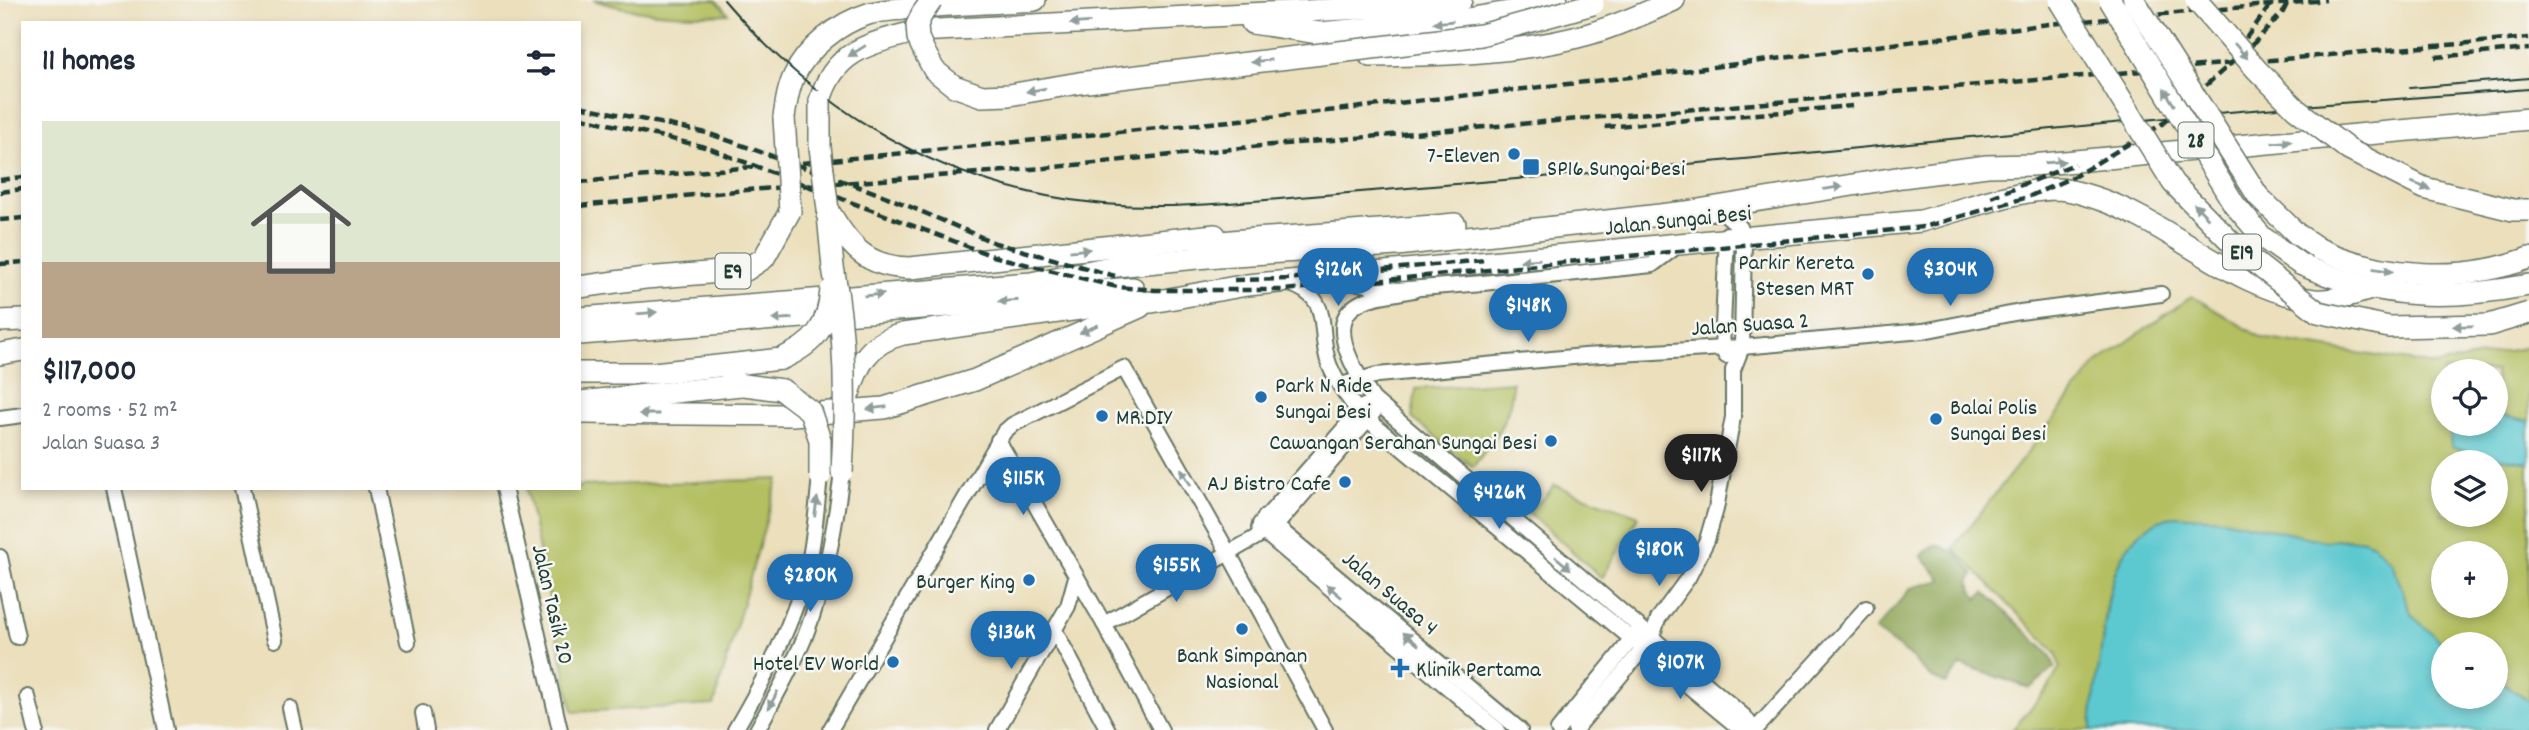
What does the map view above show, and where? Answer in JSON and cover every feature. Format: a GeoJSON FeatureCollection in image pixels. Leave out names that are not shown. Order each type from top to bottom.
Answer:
{"type":"FeatureCollection","features":[{"type":"Feature","properties":{"kind":"highway"},"geometry":{"type":"LineString","coordinates":[[932,0],[918,25],[918,38],[924,51],[934,70],[954,86],[982,96],[1009,95],[1079,83],[1481,35],[1602,0]]}},
{"type":"Feature","properties":{"kind":"highway","name":"E9"},"geometry":{"type":"LineString","coordinates":[[581,286],[746,270],[764,258],[790,211],[784,118],[794,76],[805,58],[821,42],[854,20],[868,14],[935,6],[1035,0]]}},
{"type":"Feature","properties":{"kind":"highway"},"geometry":{"type":"LineString","coordinates":[[842,472],[846,402],[840,302],[833,267],[820,147],[820,101],[837,67],[853,52],[868,44],[918,31],[1404,6],[1461,0]]}},
{"type":"Feature","properties":{"kind":"highway"},"geometry":{"type":"LineString","coordinates":[[1205,16],[1319,33],[1455,21],[1539,7],[1557,0]]}},
{"type":"Feature","properties":{"kind":"highway"},"geometry":{"type":"LineString","coordinates":[[1295,57],[1507,50],[1586,34],[1628,21],[1674,0]]}},
{"type":"Feature","properties":{"kind":"highway","name":"E19"},"geometry":{"type":"LineString","coordinates":[[2060,0],[2173,183],[2240,251],[2318,312],[2389,327],[2488,325],[2529,313]]}},
{"type":"Feature","properties":{"kind":"highway","name":"28"},"geometry":{"type":"LineString","coordinates":[[2109,0],[2234,204],[2262,237],[2300,264],[2347,283],[2395,293],[2439,295],[2529,285]]}},
{"type":"Feature","properties":{"kind":"highway","name":"28"},"geometry":{"type":"LineString","coordinates":[[2134,0],[2258,196],[2297,234],[2319,249],[2343,260],[2375,269],[2405,273],[2473,271],[2497,268],[2529,258]]}},
{"type":"Feature","properties":{"kind":"highway"},"geometry":{"type":"LineString","coordinates":[[2196,0],[2257,70],[2296,109],[2349,150],[2424,188],[2513,210],[2529,209]]}},
{"type":"Feature","properties":{"kind":"highway"},"geometry":{"type":"LineString","coordinates":[[581,318],[1031,282],[1116,266],[1217,256],[1397,245],[1686,212],[1732,210],[1755,200],[1987,166],[2032,165],[2529,119]]}},
{"type":"Feature","properties":{"kind":"highway","name":"Jalan Sungai Besi"},"geometry":{"type":"LineString","coordinates":[[1247,285],[1922,222],[2023,194],[2057,189],[2078,192],[2109,202],[2140,216],[2223,267],[2274,289],[2316,300],[2371,289]]}},
{"type":"Feature","properties":{"kind":"highway"},"geometry":{"type":"LineString","coordinates":[[828,210],[854,248],[871,260],[891,268],[1173,244],[1315,222],[1393,222],[1419,227],[1703,197],[1732,210]]}},
{"type":"Feature","properties":{"kind":"highway"},"geometry":{"type":"LineString","coordinates":[[1116,266],[1142,253],[1173,244],[1217,256]]}},
{"type":"Feature","properties":{"kind":"highway"},"geometry":{"type":"LineString","coordinates":[[581,373],[654,373],[781,359],[800,351],[814,340],[825,323],[830,303],[833,267]]}},
{"type":"Feature","properties":{"kind":"highway"},"geometry":{"type":"LineString","coordinates":[[581,272],[645,278]]}},
{"type":"Feature","properties":{"kind":"highway"},"geometry":{"type":"LineString","coordinates":[[581,334],[1055,298],[1095,291],[1203,284],[1247,285]]}},
{"type":"Feature","properties":{"kind":"highway"},"geometry":{"type":"LineString","coordinates":[[846,402],[865,356],[878,343],[903,334],[1122,303],[1152,302],[1247,285]]}},
{"type":"Feature","properties":{"kind":"highway"},"geometry":{"type":"LineString","coordinates":[[581,413],[792,415],[884,408],[975,380],[1152,302]]}},
{"type":"Feature","properties":{"kind":"highway"},"geometry":{"type":"LineString","coordinates":[[0,321],[21,320]]}},
{"type":"Feature","properties":{"kind":"highway"},"geometry":{"type":"LineString","coordinates":[[0,354],[21,350]]}},
{"type":"Feature","properties":{"kind":"highway"},"geometry":{"type":"LineString","coordinates":[[654,373],[782,390],[810,411],[820,440],[820,476]]}},
{"type":"Feature","properties":{"kind":"highway"},"geometry":{"type":"LineString","coordinates":[[581,402],[741,385]]}},
{"type":"Feature","properties":{"kind":"street"},"geometry":{"type":"LineString","coordinates":[[1732,210],[1740,227],[1736,239],[1722,349],[1733,370]]}},
{"type":"Feature","properties":{"kind":"street"},"geometry":{"type":"LineString","coordinates":[[1558,730],[1658,619],[1688,578],[1707,540],[1716,509],[1733,417],[1733,370],[1742,347],[1736,239]]}},
{"type":"Feature","properties":{"kind":"street"},"geometry":{"type":"LineString","coordinates":[[1642,638],[1377,403],[1360,379],[1348,355],[1344,339],[1345,319],[1356,305],[1367,300],[1413,290],[1652,265],[1677,246]]}},
{"type":"Feature","properties":{"kind":"street"},"geometry":{"type":"LineString","coordinates":[[1331,278],[1386,289],[1413,290]]}},
{"type":"Feature","properties":{"kind":"street"},"geometry":{"type":"LineString","coordinates":[[1282,282],[1307,291],[1318,302],[1328,362],[1362,414],[1745,717],[1753,730],[1866,608]]}},
{"type":"Feature","properties":{"kind":"street","name":"Jalan Suasa 2"},"geometry":{"type":"LineString","coordinates":[[1341,385],[1377,375],[1584,356],[1722,349],[1923,331],[2020,312],[2161,294]]}},
{"type":"Feature","properties":{"kind":"street"},"geometry":{"type":"LineString","coordinates":[[830,730],[998,440],[1012,425],[1124,368],[1230,554],[1325,730]]}},
{"type":"Feature","properties":{"kind":"street"},"geometry":{"type":"LineString","coordinates":[[1104,624],[1230,554],[1264,528],[1362,414],[1377,403]]}},
{"type":"Feature","properties":{"kind":"street"},"geometry":{"type":"LineString","coordinates":[[0,418],[21,415]]}},
{"type":"Feature","properties":{"kind":"street"},"geometry":{"type":"LineString","coordinates":[[998,440],[1104,624],[1161,730]]}},
{"type":"Feature","properties":{"kind":"street"},"geometry":{"type":"LineString","coordinates":[[757,730],[804,639],[824,573],[837,516],[842,472]]}},
{"type":"Feature","properties":{"kind":"street"},"geometry":{"type":"LineString","coordinates":[[735,730],[759,689],[786,631],[809,561],[820,476]]}},
{"type":"Feature","properties":{"kind":"street"},"geometry":{"type":"LineString","coordinates":[[114,490],[166,730]]}},
{"type":"Feature","properties":{"kind":"street"},"geometry":{"type":"LineString","coordinates":[[242,490],[275,640]]}},
{"type":"Feature","properties":{"kind":"street"},"geometry":{"type":"LineString","coordinates":[[376,490],[408,642]]}},
{"type":"Feature","properties":{"kind":"street","name":"Jalan Tasik 20"},"geometry":{"type":"LineString","coordinates":[[504,490],[560,730]]}},
{"type":"Feature","properties":{"kind":"street","name":"Jalan Suasa 4"},"geometry":{"type":"LineString","coordinates":[[1264,528],[1498,730]]}},
{"type":"Feature","properties":{"kind":"street","name":"Jalan Suasa 4"},"geometry":{"type":"LineString","coordinates":[[1264,528],[1520,730]]}},
{"type":"Feature","properties":{"kind":"street"},"geometry":{"type":"LineString","coordinates":[[0,557],[17,637]]}},
{"type":"Feature","properties":{"kind":"street"},"geometry":{"type":"LineString","coordinates":[[997,730],[1068,606],[1076,577]]}},
{"type":"Feature","properties":{"kind":"street"},"geometry":{"type":"LineString","coordinates":[[1068,606],[1093,605]]}},
{"type":"Feature","properties":{"kind":"street"},"geometry":{"type":"LineString","coordinates":[[1054,629],[1108,730]]}},
{"type":"Feature","properties":{"kind":"street"},"geometry":{"type":"LineString","coordinates":[[1574,730],[1642,638]]}},
{"type":"Feature","properties":{"kind":"street"},"geometry":{"type":"LineString","coordinates":[[28,697],[36,730]]}},
{"type":"Feature","properties":{"kind":"street"},"geometry":{"type":"LineString","coordinates":[[290,708],[295,730]]}},
{"type":"Feature","properties":{"kind":"street"},"geometry":{"type":"LineString","coordinates":[[423,713],[426,730]]}},
{"type":"Feature","properties":{"kind":"green space"},"geometry":{"type":"Polygon","coordinates":[[[593,0],[716,0],[728,14],[660,13],[626,9],[593,0]]]}},
{"type":"Feature","properties":{"kind":"green space"},"geometry":{"type":"Polygon","coordinates":[[[2192,296],[2262,338],[2431,364],[2431,436],[2453,436],[2465,450],[2431,450],[2431,527],[2508,527],[2508,459],[2529,463],[2529,702],[2508,686],[2508,632],[2431,633],[2412,616],[2392,563],[2349,539],[2324,541],[2175,516],[2154,524],[2137,535],[2125,550],[2117,568],[2107,608],[2091,730],[2012,730],[2049,687],[2060,667],[2056,653],[1953,548],[2097,363],[2192,296]]]}},
{"type":"Feature","properties":{"kind":"green space"},"geometry":{"type":"Polygon","coordinates":[[[2529,347],[2529,422],[2508,417],[2508,359],[2466,359],[2529,347]]]}},
{"type":"Feature","properties":{"kind":"green space"},"geometry":{"type":"Polygon","coordinates":[[[1512,382],[1506,417],[1473,467],[1412,418],[1416,389],[1512,382]]]}},
{"type":"Feature","properties":{"kind":"green space"},"geometry":{"type":"Polygon","coordinates":[[[778,479],[714,705],[573,712],[526,490],[581,490],[581,486],[778,479]]]}},
{"type":"Feature","properties":{"kind":"green space"},"geometry":{"type":"Polygon","coordinates":[[[1554,485],[1639,516],[1602,578],[1527,511],[1544,498],[1554,485]]]}},
{"type":"Feature","properties":{"kind":"green space"},"geometry":{"type":"Polygon","coordinates":[[[1937,545],[1955,552],[1974,574],[1969,582],[1977,599],[1985,592],[2050,655],[2055,667],[2030,688],[1961,665],[1946,684],[1930,677],[1909,655],[1875,630],[1911,588],[1942,580],[1921,556],[1937,545]]]}},
{"type":"Feature","properties":{"kind":"water"},"geometry":{"type":"Polygon","coordinates":[[[2508,417],[2529,422],[2529,463],[2508,459],[2508,450],[2461,450],[2451,447],[2450,436],[2508,436],[2508,417]]]}},
{"type":"Feature","properties":{"kind":"water"},"geometry":{"type":"Polygon","coordinates":[[[2175,516],[2223,519],[2324,541],[2362,539],[2373,544],[2392,563],[2412,616],[2431,633],[2431,709],[2508,709],[2508,686],[2529,702],[2529,730],[2091,730],[2107,608],[2117,568],[2138,535],[2154,524],[2175,516]]]}},
{"type":"Feature","properties":{"kind":"tram line"},"geometry":{"type":"LineString","coordinates":[[724,0],[793,70],[830,100],[910,149],[953,169],[1047,196],[1142,206],[1237,203],[1694,164],[2229,112],[2529,89]]}},
{"type":"Feature","properties":{"kind":"tram line"},"geometry":{"type":"LineString","coordinates":[[2410,88],[2529,78]]}},
{"type":"Feature","properties":{"kind":"railway"},"geometry":{"type":"LineString","coordinates":[[2246,38],[2274,0]]}},
{"type":"Feature","properties":{"kind":"railway"},"geometry":{"type":"LineString","coordinates":[[581,117],[705,147],[993,256],[1117,287],[1155,290],[1284,290],[1924,227],[2028,197],[2075,176],[2162,124],[2254,43],[2283,12],[2289,0]]}},
{"type":"Feature","properties":{"kind":"railway"},"geometry":{"type":"LineString","coordinates":[[802,163],[1291,115],[1666,73],[2049,24],[2326,0]]}},
{"type":"Feature","properties":{"kind":"railway"},"geometry":{"type":"LineString","coordinates":[[581,206],[747,190],[1045,168],[1250,147],[2529,38]]}},
{"type":"Feature","properties":{"kind":"railway"},"geometry":{"type":"LineString","coordinates":[[2435,57],[2529,49]]}},
{"type":"Feature","properties":{"kind":"railway"},"geometry":{"type":"LineString","coordinates":[[581,106],[707,133],[885,196],[995,243],[1115,276]]}},
{"type":"Feature","properties":{"kind":"railway"},"geometry":{"type":"LineString","coordinates":[[1605,127],[1852,106]]}},
{"type":"Feature","properties":{"kind":"railway"},"geometry":{"type":"LineString","coordinates":[[1991,197],[2075,164]]}},
{"type":"Feature","properties":{"kind":"railway"},"geometry":{"type":"LineString","coordinates":[[581,182],[753,167]]}},
{"type":"Feature","properties":{"kind":"railway"},"geometry":{"type":"LineString","coordinates":[[0,180],[21,177]]}},
{"type":"Feature","properties":{"kind":"railway"},"geometry":{"type":"LineString","coordinates":[[0,192],[21,189]]}},
{"type":"Feature","properties":{"kind":"railway"},"geometry":{"type":"LineString","coordinates":[[0,220],[21,218]]}},
{"type":"Feature","properties":{"kind":"railway"},"geometry":{"type":"LineString","coordinates":[[1234,280],[1286,279],[1485,260]]}},
{"type":"Feature","properties":{"kind":"railway"},"geometry":{"type":"LineString","coordinates":[[0,264],[21,262]]}},
{"type":"Feature","properties":{"kind":"place","name":"7-Eleven"},"geometry":{"type":"Point","coordinates":[1514,154]}},
{"type":"Feature","properties":{"kind":"place","name":"SP16 Sungai Besi"},"geometry":{"type":"Point","coordinates":[1531,167]}},
{"type":"Feature","properties":{"kind":"place","name":"Parkir Kereta Stesen MRT"},"geometry":{"type":"Point","coordinates":[1868,274]}},
{"type":"Feature","properties":{"kind":"place","name":"Park N Ride Sungai Besi"},"geometry":{"type":"Point","coordinates":[1261,397]}},
{"type":"Feature","properties":{"kind":"place","name":"MR.DIY"},"geometry":{"type":"Point","coordinates":[1102,416]}},
{"type":"Feature","properties":{"kind":"place","name":"Balai Polis Sungai Besi"},"geometry":{"type":"Point","coordinates":[1936,419]}},
{"type":"Feature","properties":{"kind":"place","name":"Cawangan Serahan Sungai Besi"},"geometry":{"type":"Point","coordinates":[1551,441]}},
{"type":"Feature","properties":{"kind":"place","name":"AJ Bistro Cafe"},"geometry":{"type":"Point","coordinates":[1345,482]}},
{"type":"Feature","properties":{"kind":"place","name":"Burger King"},"geometry":{"type":"Point","coordinates":[1029,580]}},
{"type":"Feature","properties":{"kind":"place","name":"Bank Simpanan Nasional"},"geometry":{"type":"Point","coordinates":[1242,629]}},
{"type":"Feature","properties":{"kind":"place","name":"Hotel EV World"},"geometry":{"type":"Point","coordinates":[893,662]}},
{"type":"Feature","properties":{"kind":"place","name":"Klinik Pertama"},"geometry":{"type":"Point","coordinates":[1400,668]}}]}
